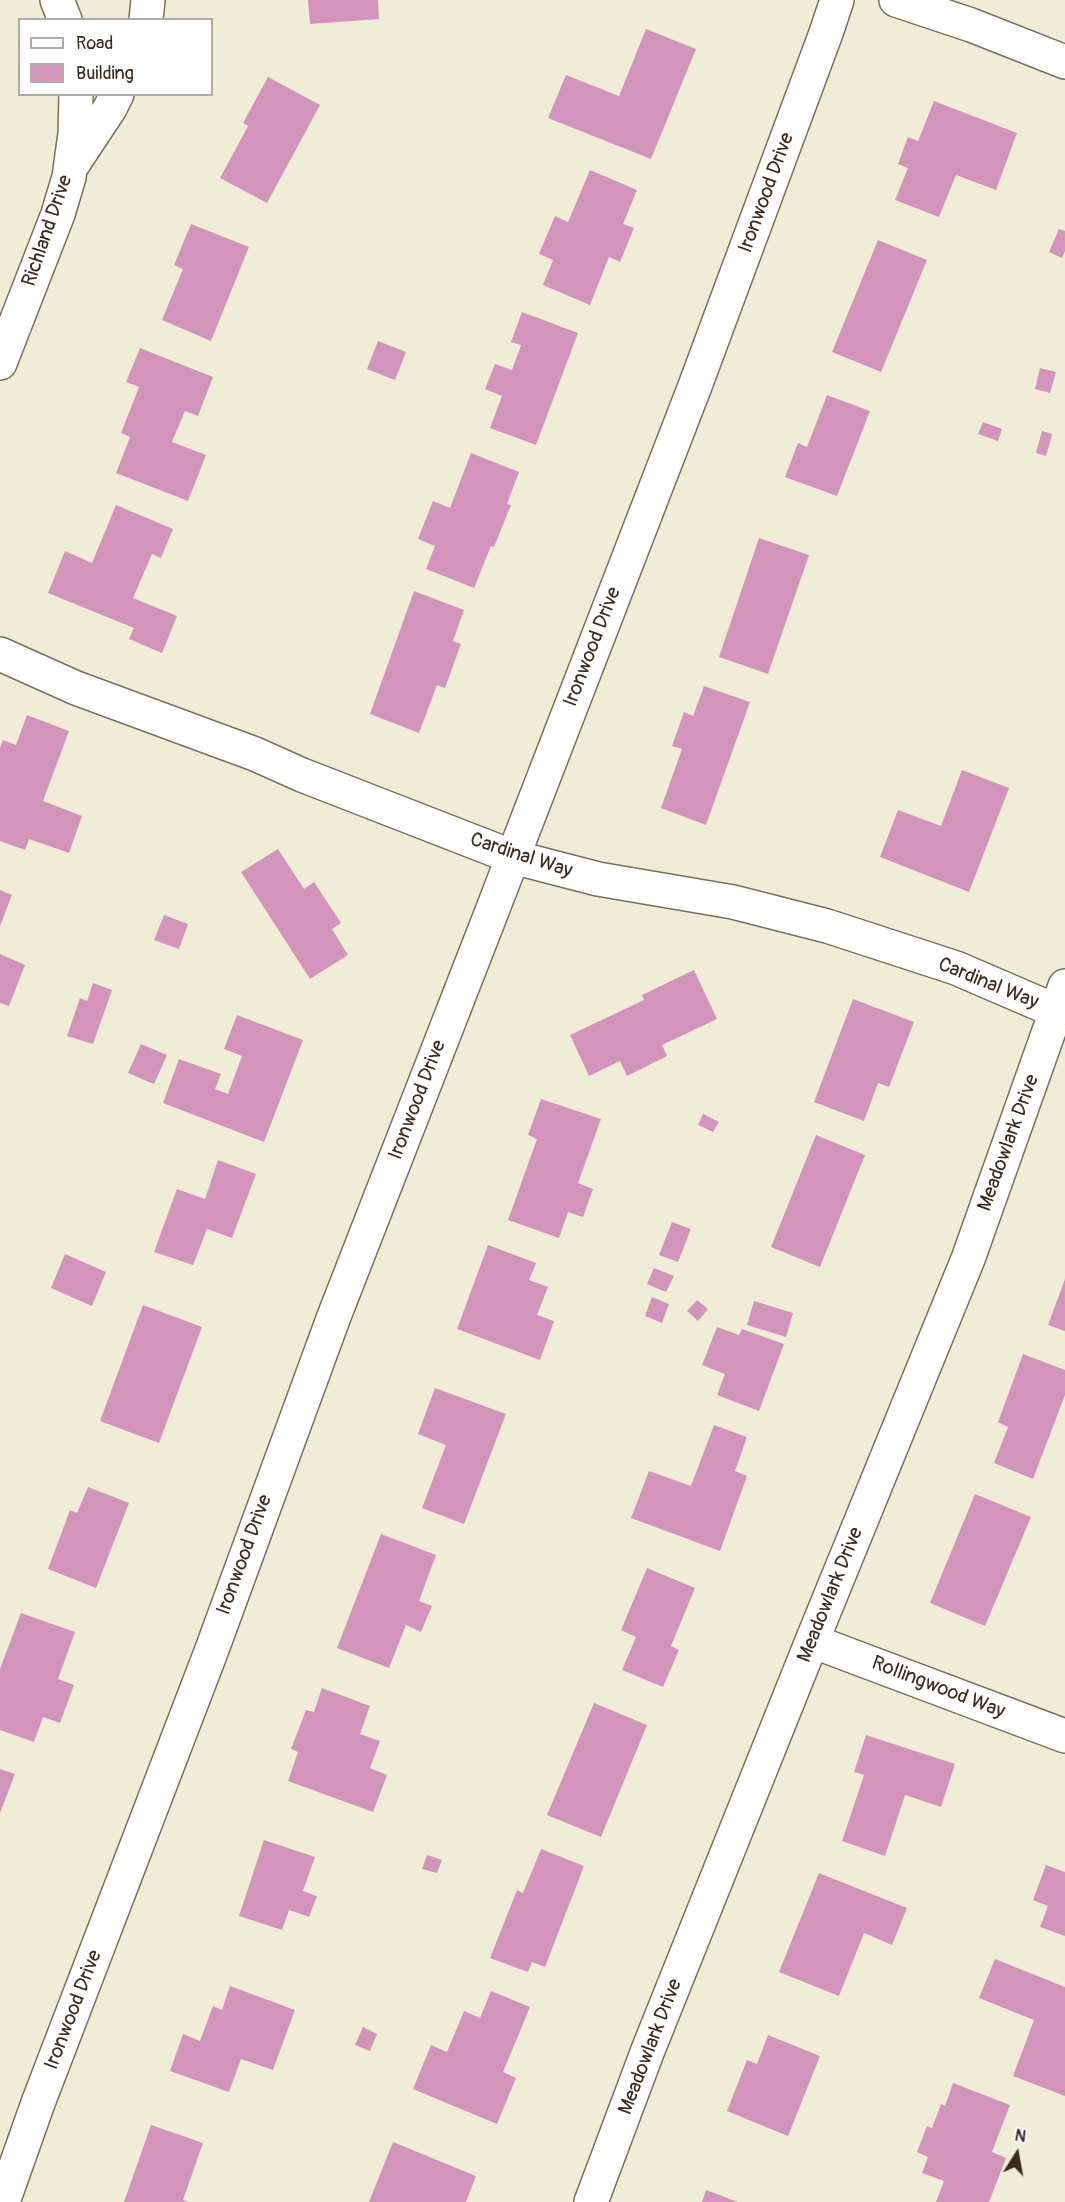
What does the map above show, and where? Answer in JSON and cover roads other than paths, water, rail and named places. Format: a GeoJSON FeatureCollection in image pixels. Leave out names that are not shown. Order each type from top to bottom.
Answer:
{"type":"FeatureCollection","features":[{"type":"Feature","properties":{"kind":"street"},"geometry":{"type":"LineString","coordinates":[[57,0],[64,18]]}},
{"type":"Feature","properties":{"kind":"street"},"geometry":{"type":"LineString","coordinates":[[146,18],[148,0]]}},
{"type":"Feature","properties":{"kind":"street","name":"Ironwood Drive"},"geometry":{"type":"LineString","coordinates":[[3,2202],[10,2152],[210,1652],[333,1318],[719,320],[837,0]]}},
{"type":"Feature","properties":{"kind":"street"},"geometry":{"type":"LineString","coordinates":[[896,0],[971,25],[1065,62]]}},
{"type":"Feature","properties":{"kind":"street","name":"Richland Drive"},"geometry":{"type":"LineString","coordinates":[[0,363],[58,213],[70,169],[75,134],[76,96]]}},
{"type":"Feature","properties":{"kind":"street"},"geometry":{"type":"LineString","coordinates":[[70,169],[116,96]]}},
{"type":"Feature","properties":{"kind":"street","name":"Cardinal Way"},"geometry":{"type":"LineString","coordinates":[[0,654],[76,688],[255,754],[302,775],[513,857],[598,879],[733,902],[827,926],[1060,999]]}},
{"type":"Feature","properties":{"kind":"street","name":"Meadowlark Drive"},"geometry":{"type":"LineString","coordinates":[[591,2202],[648,2050],[968,1259],[1060,999]]}},
{"type":"Feature","properties":{"kind":"street","name":"Rollingwood Way"},"geometry":{"type":"LineString","coordinates":[[812,1641],[1065,1736]]}}]}
